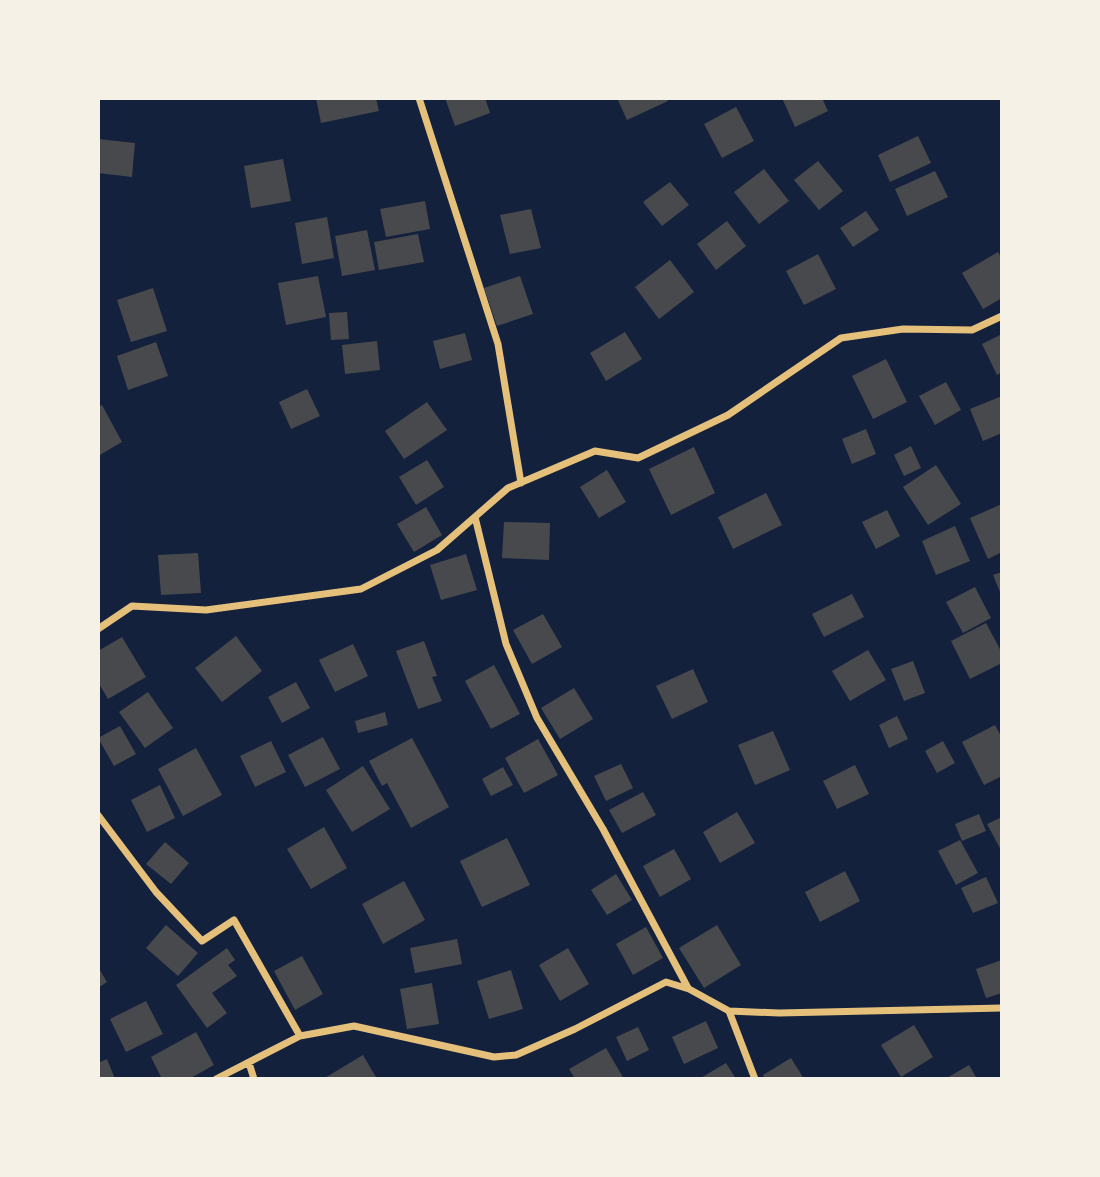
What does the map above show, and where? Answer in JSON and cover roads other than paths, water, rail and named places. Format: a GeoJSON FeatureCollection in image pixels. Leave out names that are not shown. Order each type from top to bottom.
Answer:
{"type":"FeatureCollection","features":[{"type":"Feature","properties":{"kind":"street"},"geometry":{"type":"LineString","coordinates":[[419,98],[498,344],[521,483]]}},
{"type":"Feature","properties":{"kind":"street"},"geometry":{"type":"LineString","coordinates":[[98,629],[132,606],[205,610],[360,589],[437,550],[509,488],[595,451],[638,458],[728,415],[841,338],[903,329],[972,330],[1002,316]]}},
{"type":"Feature","properties":{"kind":"street"},"geometry":{"type":"LineString","coordinates":[[475,517],[506,644],[537,718],[603,829],[689,989]]}},
{"type":"Feature","properties":{"kind":"street"},"geometry":{"type":"LineString","coordinates":[[98,815],[156,892],[202,941],[234,920],[300,1036]]}},
{"type":"Feature","properties":{"kind":"street"},"geometry":{"type":"LineString","coordinates":[[216,1079],[300,1036],[354,1026],[494,1057],[516,1055],[575,1029],[666,982],[689,989],[729,1011],[779,1013],[1002,1008]]}},
{"type":"Feature","properties":{"kind":"street"},"geometry":{"type":"LineString","coordinates":[[729,1011],[755,1079]]}},
{"type":"Feature","properties":{"kind":"street"},"geometry":{"type":"LineString","coordinates":[[249,1063],[254,1079]]}}]}
